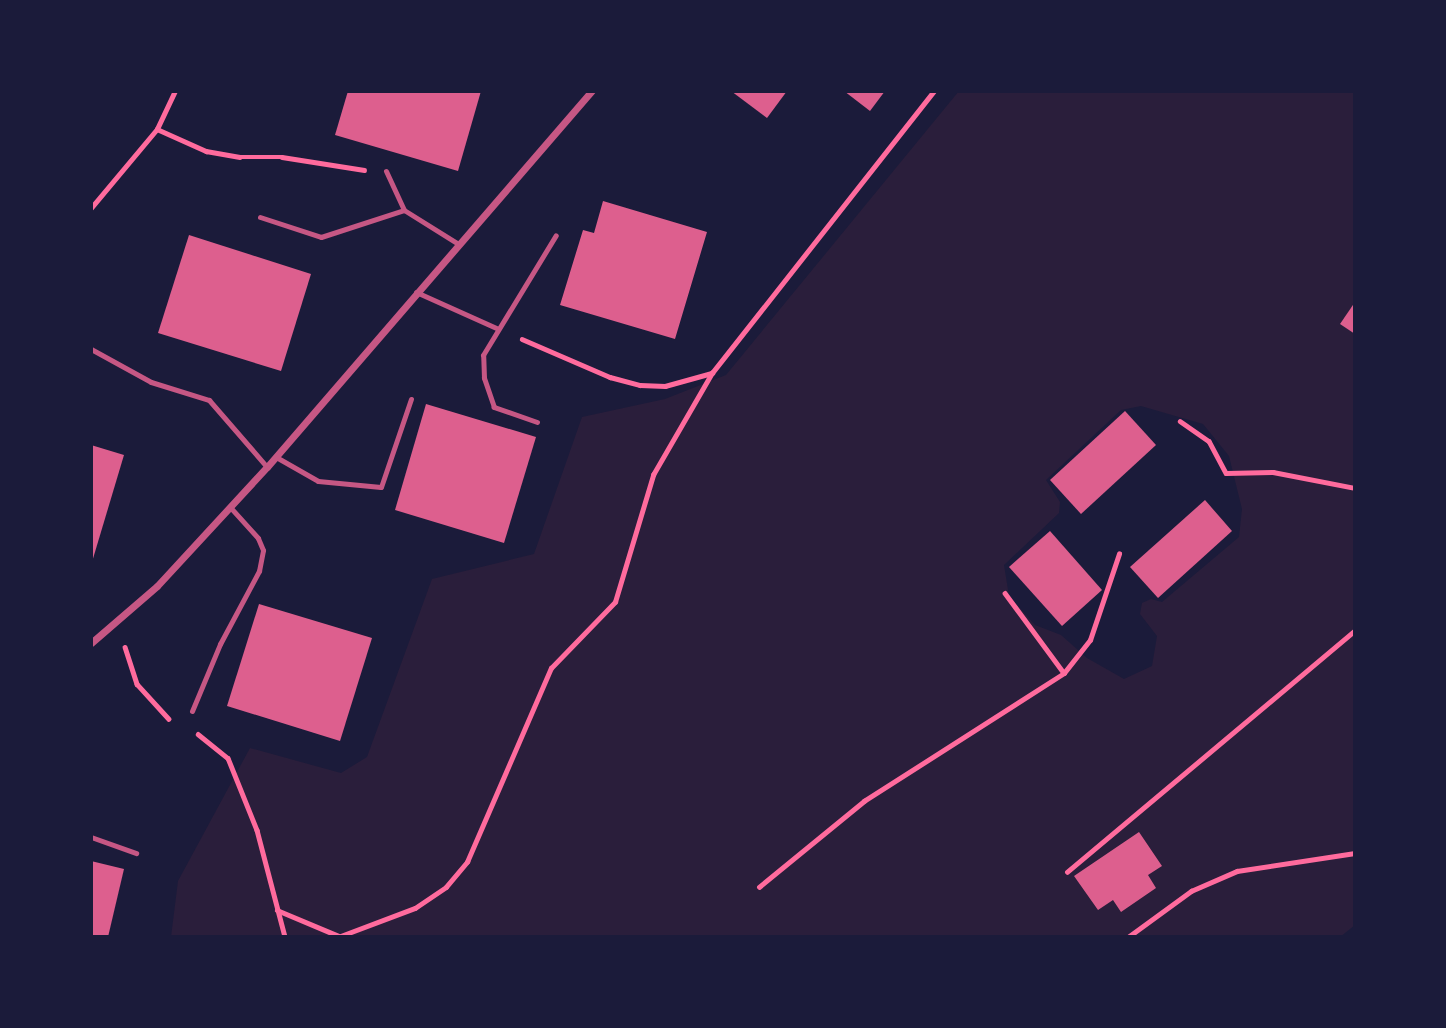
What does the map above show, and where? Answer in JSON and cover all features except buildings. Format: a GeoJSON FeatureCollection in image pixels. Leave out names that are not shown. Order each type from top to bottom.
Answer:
{"type":"FeatureCollection","features":[{"type":"Feature","properties":{"kind":"street"},"geometry":{"type":"LineString","coordinates":[[91,643],[118,624],[230,508],[414,292],[592,91]]}},
{"type":"Feature","properties":{"kind":"lane"},"geometry":{"type":"LineString","coordinates":[[386,171],[404,210],[457,243]]}},
{"type":"Feature","properties":{"kind":"lane"},"geometry":{"type":"LineString","coordinates":[[261,217],[321,237],[404,210]]}},
{"type":"Feature","properties":{"kind":"lane"},"geometry":{"type":"LineString","coordinates":[[537,422],[494,407],[484,378],[483,355],[496,328],[556,235]]}},
{"type":"Feature","properties":{"kind":"lane"},"geometry":{"type":"LineString","coordinates":[[414,292],[496,328]]}},
{"type":"Feature","properties":{"kind":"lane"},"geometry":{"type":"LineString","coordinates":[[91,349],[151,382],[209,400],[267,467]]}},
{"type":"Feature","properties":{"kind":"lane"},"geometry":{"type":"LineString","coordinates":[[276,457],[318,481],[382,487],[411,399]]}},
{"type":"Feature","properties":{"kind":"lane"},"geometry":{"type":"LineString","coordinates":[[192,711],[261,561],[258,538],[230,508]]}},
{"type":"Feature","properties":{"kind":"lane"},"geometry":{"type":"LineString","coordinates":[[91,837],[136,853]]}},
{"type":"Feature","properties":{"kind":"path"},"geometry":{"type":"LineString","coordinates":[[91,208],[157,129],[175,91]]}},
{"type":"Feature","properties":{"kind":"path"},"geometry":{"type":"LineString","coordinates":[[277,910],[339,936],[415,908],[446,887],[467,862],[551,668],[615,602],[653,475],[712,373],[934,91]]}},
{"type":"Feature","properties":{"kind":"path"},"geometry":{"type":"LineString","coordinates":[[157,129],[206,150],[239,158],[282,157],[386,171]]}},
{"type":"Feature","properties":{"kind":"path"},"geometry":{"type":"LineString","coordinates":[[496,328],[610,377],[640,385],[666,386],[712,373]]}},
{"type":"Feature","properties":{"kind":"path"},"geometry":{"type":"LineString","coordinates":[[1180,421],[1209,441],[1226,473],[1273,472],[1355,488]]}},
{"type":"Feature","properties":{"kind":"path"},"geometry":{"type":"LineString","coordinates":[[760,887],[864,801],[1064,673],[1090,640],[1119,554]]}},
{"type":"Feature","properties":{"kind":"path"},"geometry":{"type":"LineString","coordinates":[[1005,593],[1064,673]]}},
{"type":"Feature","properties":{"kind":"path"},"geometry":{"type":"LineString","coordinates":[[118,624],[137,684],[176,722]]}},
{"type":"Feature","properties":{"kind":"path"},"geometry":{"type":"LineString","coordinates":[[1067,872],[1355,630]]}},
{"type":"Feature","properties":{"kind":"path"},"geometry":{"type":"LineString","coordinates":[[187,728],[211,741],[228,758],[257,830],[285,937]]}},
{"type":"Feature","properties":{"kind":"path"},"geometry":{"type":"LineString","coordinates":[[1128,937],[1191,891],[1237,871],[1355,853]]}},
{"type":"Feature","properties":{"kind":"shaded area"},"geometry":{"type":"Polygon","coordinates":[[[959,91],[1355,91],[1355,925],[1340,937],[171,937],[178,881],[250,748],[341,773],[367,757],[432,579],[534,554],[582,417],[665,399],[726,375],[959,91]],[[1141,406],[1121,410],[1046,480],[1060,502],[1059,513],[1004,565],[1009,596],[1035,625],[1061,635],[1087,658],[1124,679],[1152,666],[1157,636],[1140,614],[1142,603],[1151,599],[1162,602],[1239,537],[1242,509],[1229,456],[1203,424],[1141,406]]]}}]}
